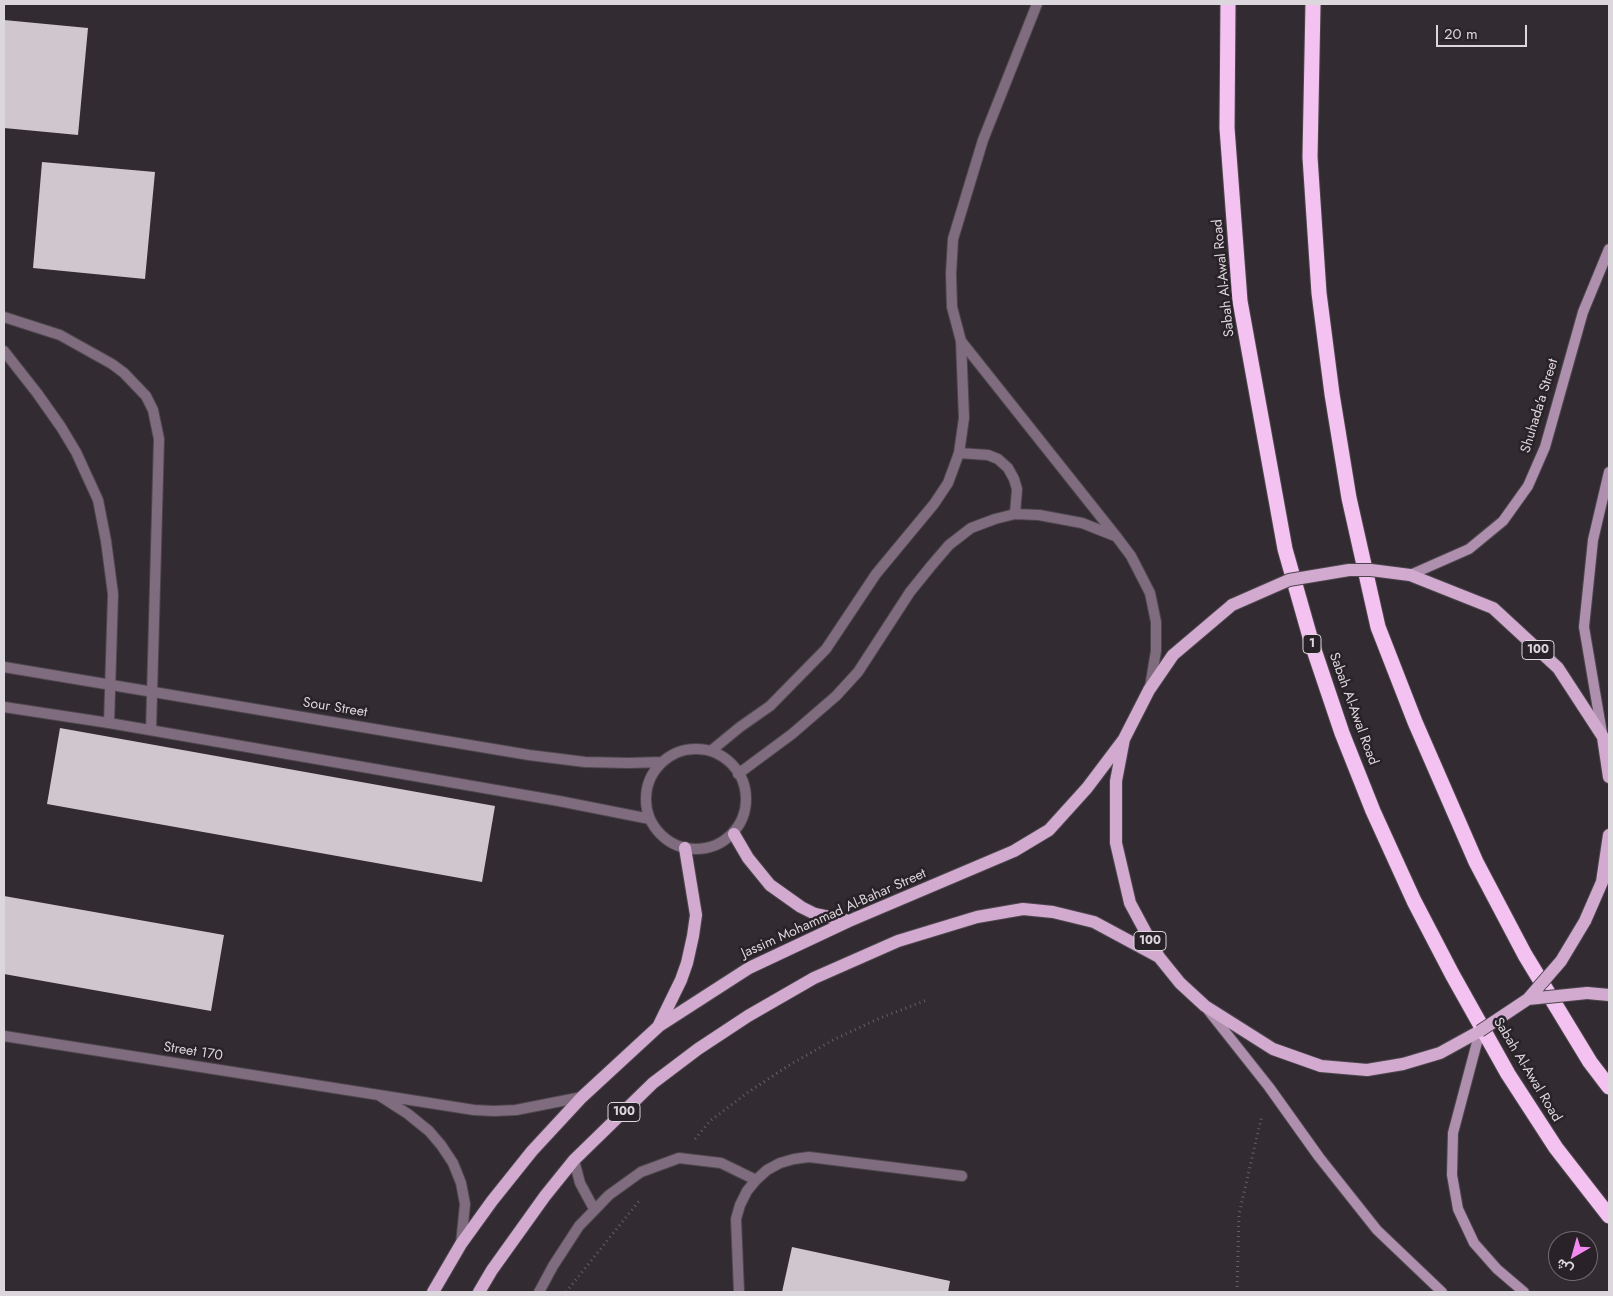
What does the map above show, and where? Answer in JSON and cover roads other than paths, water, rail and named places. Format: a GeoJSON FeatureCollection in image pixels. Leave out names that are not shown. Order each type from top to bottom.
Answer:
{"type":"FeatureCollection","features":[{"type":"Feature","properties":{"kind":"highway","name":"Sabah Al-Awal Road"},"geometry":{"type":"LineString","coordinates":[[1228,4],[1227,128],[1240,301],[1285,549],[1312,644],[1342,733],[1366,793],[1422,918],[1508,1074],[1556,1148],[1609,1216]]}},
{"type":"Feature","properties":{"kind":"highway"},"geometry":{"type":"LineString","coordinates":[[1313,4],[1310,157],[1319,293],[1332,394],[1349,498],[1378,626],[1415,722],[1476,862],[1525,955],[1590,1062],[1609,1087]]}},
{"type":"Feature","properties":{"kind":"main road","name":"Shuhada'a Street"},"geometry":{"type":"LineString","coordinates":[[1410,575],[1469,549],[1503,521],[1528,486],[1545,447],[1582,312],[1609,249]]}},
{"type":"Feature","properties":{"kind":"main road"},"geometry":{"type":"LineString","coordinates":[[1603,737],[1584,627],[1593,540],[1609,472]]}},
{"type":"Feature","properties":{"kind":"main road","name":"100"},"geometry":{"type":"LineString","coordinates":[[1609,777],[1603,737],[1558,668],[1493,608],[1410,575],[1371,570],[1349,570],[1289,580],[1232,605],[1173,655],[1149,690],[1124,739],[1116,781],[1116,843],[1130,903],[1159,957],[1180,983],[1205,1006],[1273,1049],[1321,1066],[1367,1070],[1403,1064],[1440,1053],[1480,1031],[1528,999],[1561,961],[1586,921],[1602,882],[1609,835]]}},
{"type":"Feature","properties":{"kind":"main road","name":"Jassim Mohammad Al-Bahar Street"},"geometry":{"type":"LineString","coordinates":[[433,1292],[461,1244],[532,1151],[582,1097],[659,1026],[749,968],[849,921],[1014,851],[1049,830],[1087,788],[1124,739]]}},
{"type":"Feature","properties":{"kind":"main road"},"geometry":{"type":"LineString","coordinates":[[734,834],[753,865],[770,885],[801,907],[815,914],[849,921]]}},
{"type":"Feature","properties":{"kind":"main road"},"geometry":{"type":"LineString","coordinates":[[659,1026],[681,980],[693,936],[695,908],[685,848]]}},
{"type":"Feature","properties":{"kind":"main road","name":"100"},"geometry":{"type":"LineString","coordinates":[[479,1292],[492,1270],[545,1196],[574,1160],[653,1083],[698,1049],[748,1016],[814,978],[898,942],[977,917],[1023,910],[1053,912],[1094,922],[1159,957]]}},
{"type":"Feature","properties":{"kind":"main road"},"geometry":{"type":"LineString","coordinates":[[1528,999],[1587,993],[1609,995]]}},
{"type":"Feature","properties":{"kind":"main road"},"geometry":{"type":"LineString","coordinates":[[1205,1006],[1269,1087],[1319,1157],[1377,1230],[1442,1292]]}},
{"type":"Feature","properties":{"kind":"main road","name":"Sabah Al-Awal Road"},"geometry":{"type":"LineString","coordinates":[[1480,1031],[1453,1133],[1452,1175],[1458,1209],[1474,1243],[1497,1269],[1524,1292]]}},
{"type":"Feature","properties":{"kind":"street"},"geometry":{"type":"LineString","coordinates":[[712,750],[770,706],[826,649],[876,574],[934,504],[948,483],[959,453],[964,418],[961,341],[952,307],[953,239],[983,140],[1037,4]]}},
{"type":"Feature","properties":{"kind":"street"},"geometry":{"type":"LineString","coordinates":[[4,316],[60,336],[112,364],[124,373],[146,396],[153,410],[159,439],[150,730]]}},
{"type":"Feature","properties":{"kind":"street"},"geometry":{"type":"LineString","coordinates":[[961,341],[1116,536],[1130,556],[1150,593],[1156,622],[1156,651],[1149,690]]}},
{"type":"Feature","properties":{"kind":"street"},"geometry":{"type":"LineString","coordinates":[[4,351],[61,427],[76,452],[98,500],[106,540],[113,594],[109,722]]}},
{"type":"Feature","properties":{"kind":"street"},"geometry":{"type":"LineString","coordinates":[[959,453],[988,455],[998,459],[1008,468],[1017,489],[1015,514]]}},
{"type":"Feature","properties":{"kind":"street"},"geometry":{"type":"LineString","coordinates":[[738,774],[815,715],[836,696],[858,672],[910,592],[949,545],[971,528],[995,518],[1015,514],[1039,514],[1082,523],[1116,536]]}},
{"type":"Feature","properties":{"kind":"street","name":"Sour Street"},"geometry":{"type":"LineString","coordinates":[[4,667],[529,755],[586,762],[662,762]]}},
{"type":"Feature","properties":{"kind":"street"},"geometry":{"type":"LineString","coordinates":[[4,707],[109,722],[549,799],[650,819]]}},
{"type":"Feature","properties":{"kind":"street"},"geometry":{"type":"LineString","coordinates":[[712,750],[728,762],[738,774],[744,787],[746,802],[740,825],[734,834],[714,846],[699,849],[685,848],[670,842],[658,832],[650,819],[646,804],[647,788],[652,774],[662,762],[671,756],[682,751],[712,750]]}},
{"type":"Feature","properties":{"kind":"street","name":"Street 170"},"geometry":{"type":"LineString","coordinates":[[4,1036],[377,1095],[494,1111],[516,1110],[582,1097]]}},
{"type":"Feature","properties":{"kind":"street","name":"Street 170"},"geometry":{"type":"LineString","coordinates":[[377,1095],[408,1114],[429,1131],[441,1144],[453,1163],[461,1183],[465,1204],[461,1244]]}},
{"type":"Feature","properties":{"kind":"street"},"geometry":{"type":"LineString","coordinates":[[739,1292],[736,1219],[740,1204],[756,1180],[767,1170],[780,1163],[809,1157],[962,1176]]}},
{"type":"Feature","properties":{"kind":"street"},"geometry":{"type":"LineString","coordinates":[[539,1292],[553,1266],[579,1226],[609,1195],[641,1172],[679,1158],[721,1163],[756,1180]]}},
{"type":"Feature","properties":{"kind":"street"},"geometry":{"type":"LineString","coordinates":[[574,1160],[580,1183],[594,1209]]}}]}
